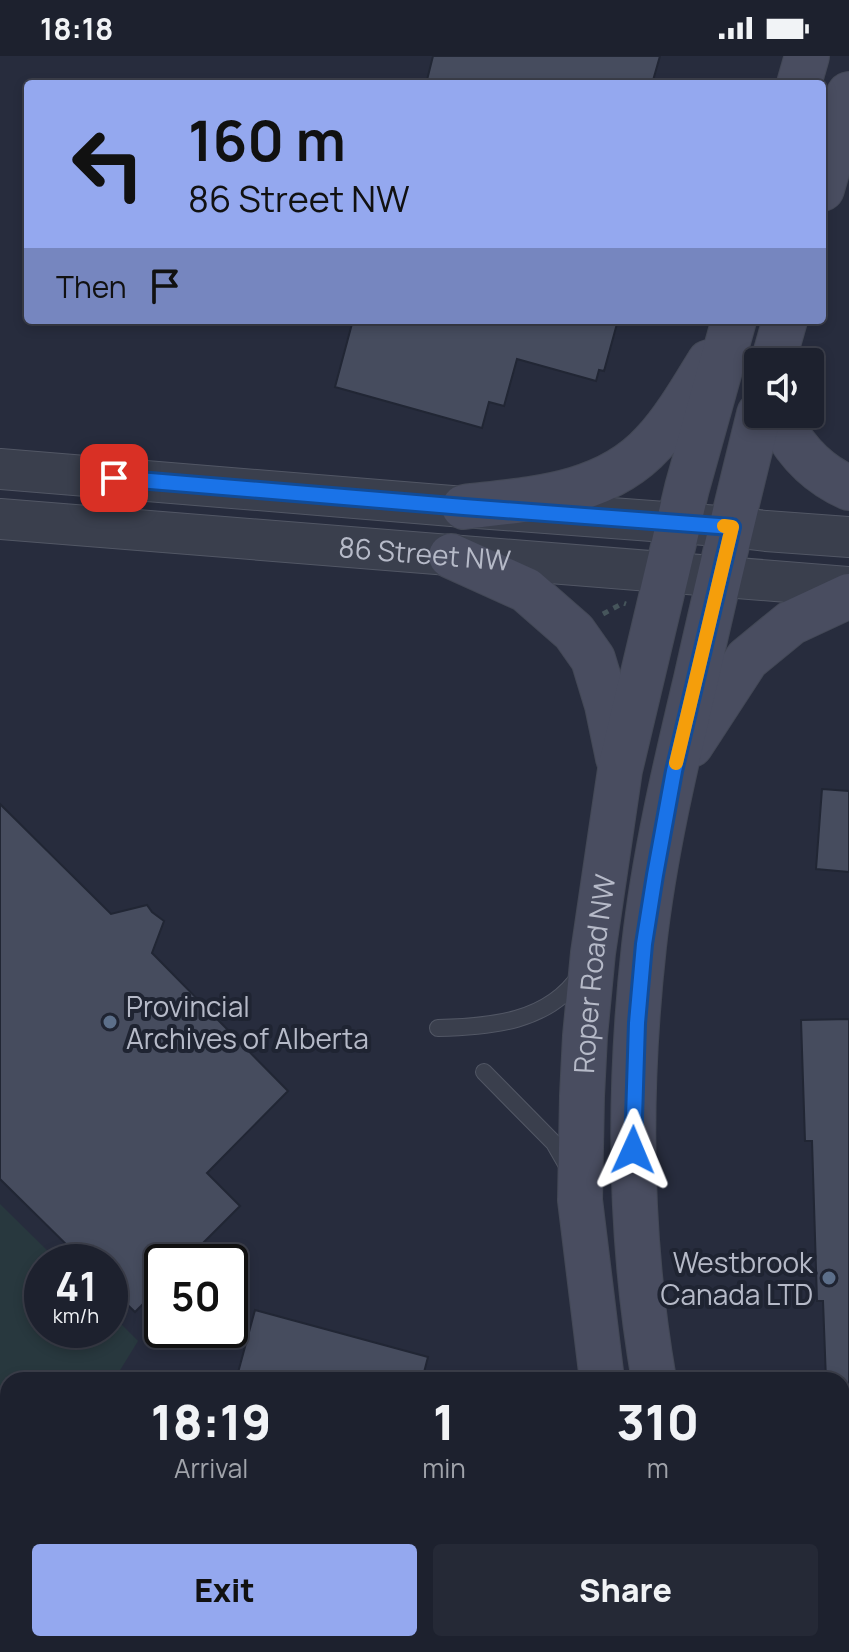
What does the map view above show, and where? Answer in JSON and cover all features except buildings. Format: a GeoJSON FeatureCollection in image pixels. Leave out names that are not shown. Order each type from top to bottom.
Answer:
{"type":"FeatureCollection","features":[{"type":"Feature","properties":{"kind":"main road"},"geometry":{"type":"LineString","coordinates":[[800,80],[807,56]]}},
{"type":"Feature","properties":{"kind":"main road"},"geometry":{"type":"LineString","coordinates":[[826,175],[849,94]]}},
{"type":"Feature","properties":{"kind":"main road"},"geometry":{"type":"LineString","coordinates":[[464,507],[542,498],[612,476],[653,443],[732,324]]}},
{"type":"Feature","properties":{"kind":"main road","name":"Roper Road NW"},"geometry":{"type":"LineString","coordinates":[[601,1372],[580,1200],[585,1036],[593,953],[620,770],[687,488],[733,324]]}},
{"type":"Feature","properties":{"kind":"main road"},"geometry":{"type":"LineString","coordinates":[[777,348],[784,324]]}},
{"type":"Feature","properties":{"kind":"main road","name":"Roper Road NW"},"geometry":{"type":"LineString","coordinates":[[653,1372],[639,1264],[633,1150],[637,1023],[644,944],[674,771],[756,428]]}},
{"type":"Feature","properties":{"kind":"main road"},"geometry":{"type":"LineString","coordinates":[[784,428],[816,468],[849,488]]}},
{"type":"Feature","properties":{"kind":"main road"},"geometry":{"type":"LineString","coordinates":[[451,556],[526,590],[574,632],[593,659],[607,705],[620,770]]}},
{"type":"Feature","properties":{"kind":"main road"},"geometry":{"type":"LineString","coordinates":[[674,771],[747,659],[791,623],[849,596]]}},
{"type":"Feature","properties":{"kind":"street","name":"86 Street NW"},"geometry":{"type":"LineString","coordinates":[[0,469],[849,537]]}},
{"type":"Feature","properties":{"kind":"street","name":"86 Street NW"},"geometry":{"type":"LineString","coordinates":[[0,519],[849,587]]}},
{"type":"Feature","properties":{"kind":"lane"},"geometry":{"type":"LineString","coordinates":[[438,1028],[491,1025],[535,1012],[567,992],[593,953]]}},
{"type":"Feature","properties":{"kind":"lane"},"geometry":{"type":"LineString","coordinates":[[484,1072],[554,1143],[568,1165],[580,1200]]}},
{"type":"Feature","properties":{"kind":"path"},"geometry":{"type":"LineString","coordinates":[[599,616],[623,603],[639,607]]}},
{"type":"Feature","properties":{"kind":"shaded area"},"geometry":{"type":"Polygon","coordinates":[[[0,1204],[41,1244],[24,1244],[24,1348],[128,1348],[128,1331],[138,1341],[119,1372],[0,1372],[0,1204]]]}},
{"type":"Feature","properties":{"kind":"slow traffic"},"geometry":{"type":"LineString","coordinates":[[676,763],[732,527],[724,526]]}},
{"type":"Feature","properties":{"kind":"place","name":"Provincial Archives of Alberta"},"geometry":{"type":"Point","coordinates":[110,1022]}},
{"type":"Feature","properties":{"kind":"place","name":"Westbrook Canada LTD"},"geometry":{"type":"Point","coordinates":[829,1278]}},
{"type":"Feature","properties":{"kind":"route"},"geometry":{"type":"LineString","coordinates":[[114,478],[732,527],[674,771],[644,944],[637,1023],[633,1150]]}}]}
